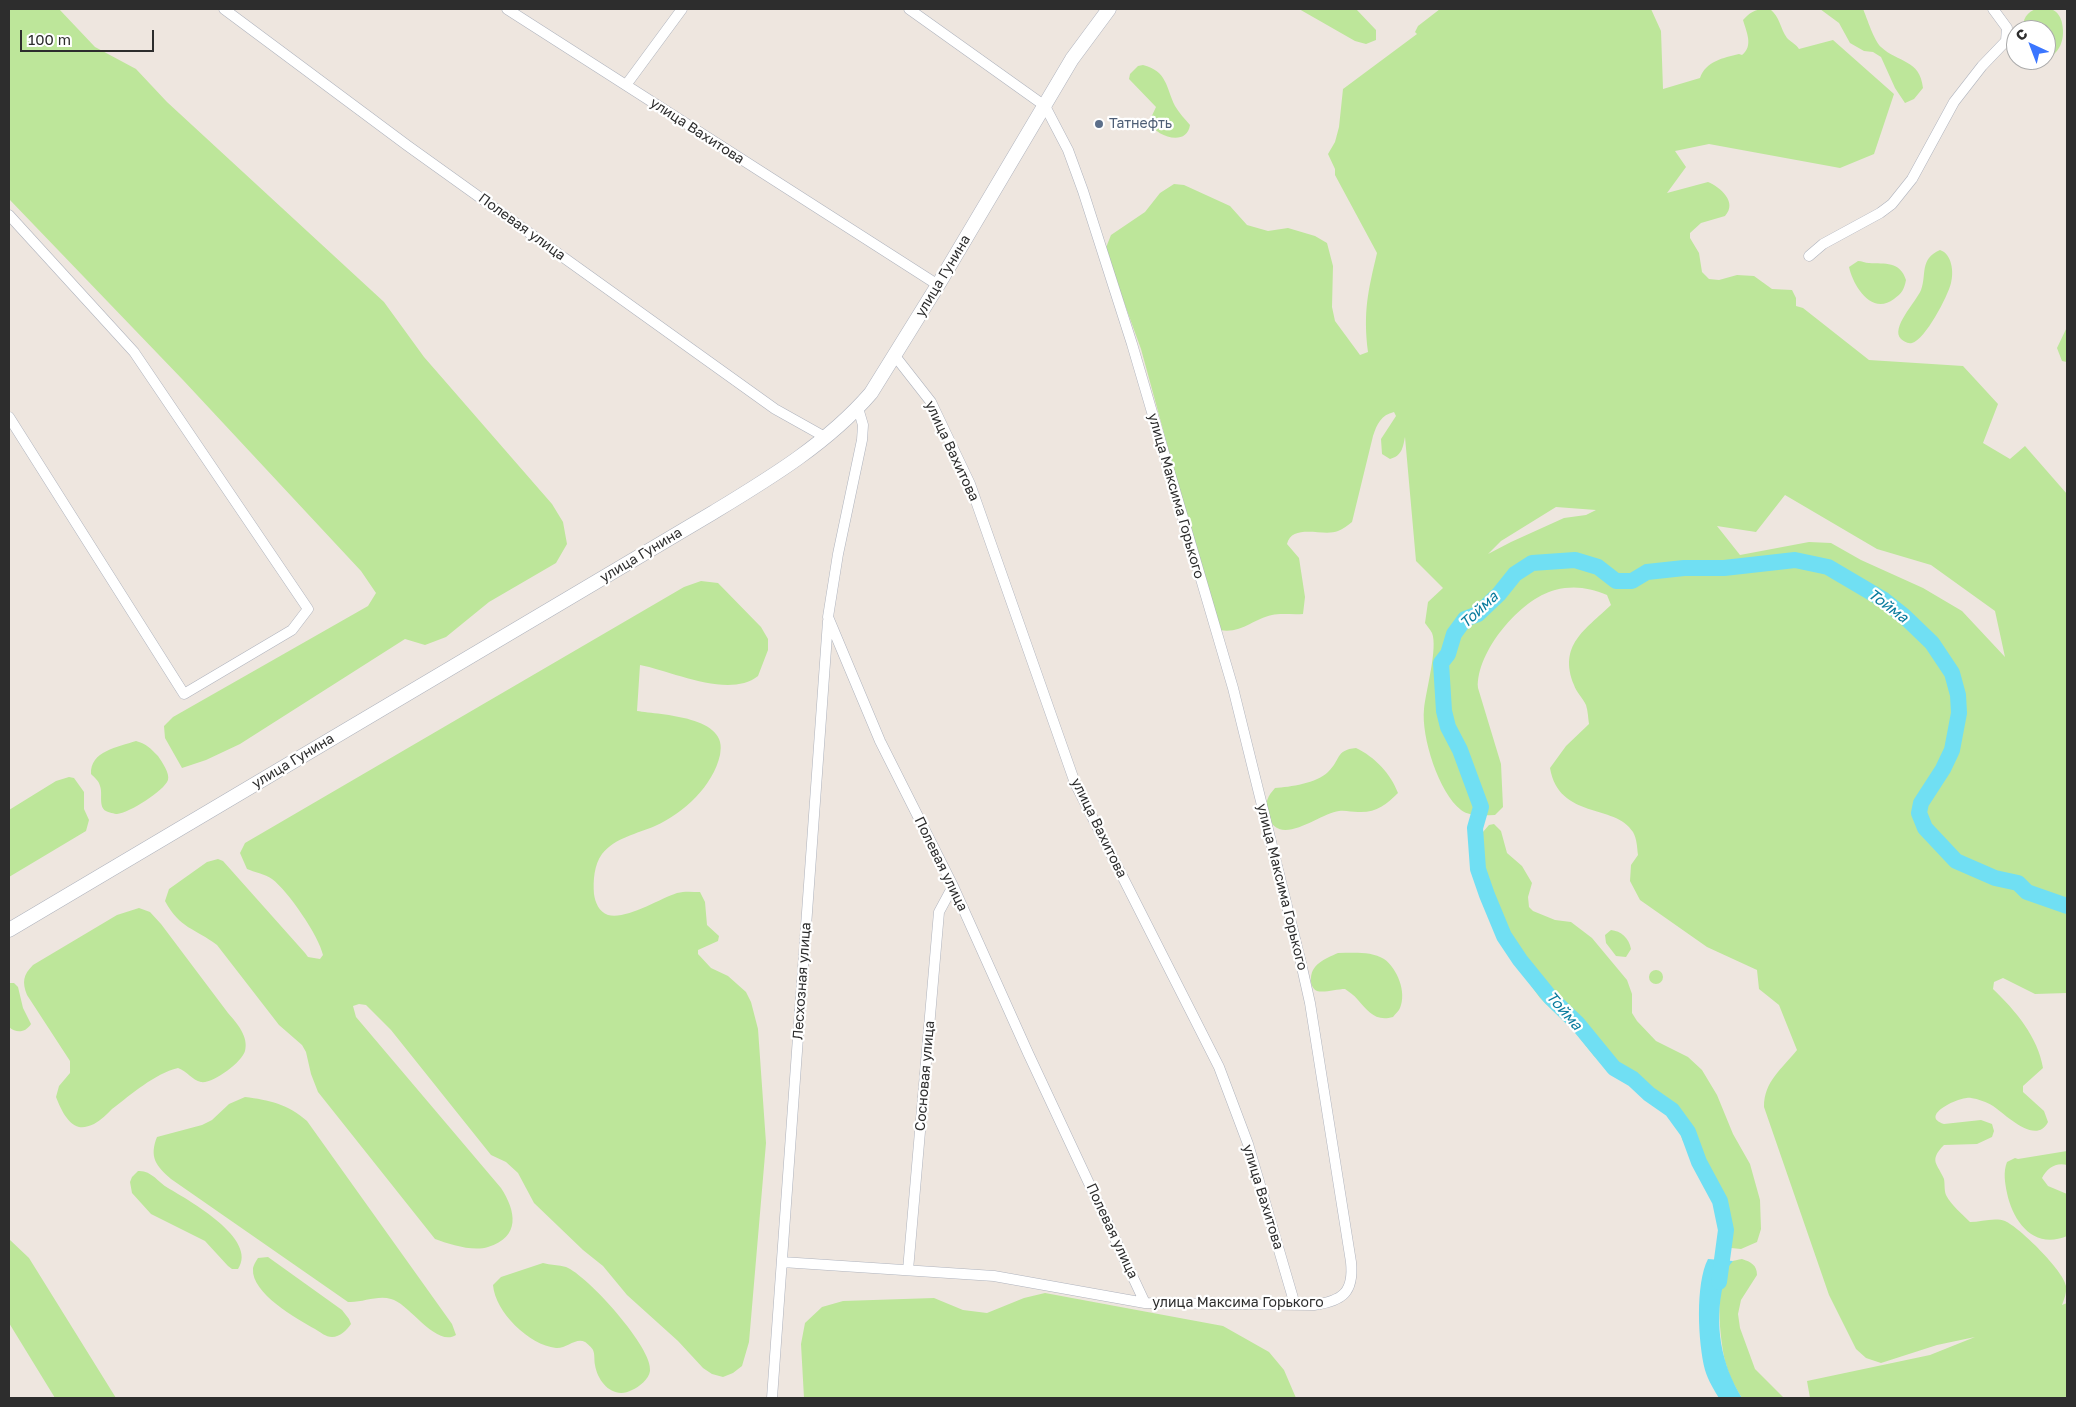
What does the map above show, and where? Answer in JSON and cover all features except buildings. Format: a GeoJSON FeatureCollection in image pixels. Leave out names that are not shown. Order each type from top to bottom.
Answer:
{"type":"FeatureCollection","features":[{"type":"Feature","properties":{"kind":"main road","name":"улица Гунина"},"geometry":{"type":"LineString","coordinates":[[9,930],[714,512],[756,486],[825,438],[871,394],[938,286],[1072,58],[1109,9]]}},
{"type":"Feature","properties":{"kind":"street","name":"Полевая улица"},"geometry":{"type":"LineString","coordinates":[[224,9],[408,146],[767,403],[825,438]]}},
{"type":"Feature","properties":{"kind":"street","name":"улица Вахитова"},"geometry":{"type":"LineString","coordinates":[[507,9],[938,286]]}},
{"type":"Feature","properties":{"kind":"street"},"geometry":{"type":"LineString","coordinates":[[626,85],[682,9]]}},
{"type":"Feature","properties":{"kind":"street","name":"улица Максима Горького"},"geometry":{"type":"LineString","coordinates":[[782,1262],[994,1276],[1146,1303],[1314,1305],[1336,1301],[1348,1290],[1352,1278],[1310,1003],[1232,688],[1132,344],[1083,191],[1068,150],[1045,106],[909,9]]}},
{"type":"Feature","properties":{"kind":"street"},"geometry":{"type":"LineString","coordinates":[[1809,256],[1823,244],[1880,213],[1892,204],[1912,179],[1954,102],[1982,66],[2006,41],[2008,28],[1993,9]]}},
{"type":"Feature","properties":{"kind":"street"},"geometry":{"type":"LineString","coordinates":[[9,215],[134,352],[308,609],[292,630],[184,694],[9,417]]}},
{"type":"Feature","properties":{"kind":"street","name":"улица Вахитова"},"geometry":{"type":"LineString","coordinates":[[895,356],[931,402],[970,484],[1076,783],[1219,1066],[1248,1144],[1295,1305]]}},
{"type":"Feature","properties":{"kind":"street"},"geometry":{"type":"LineString","coordinates":[[828,617],[841,536],[862,440],[863,425],[858,408]]}},
{"type":"Feature","properties":{"kind":"street","name":"Полевая улица"},"geometry":{"type":"LineString","coordinates":[[828,617],[880,741],[953,886],[1028,1053],[1146,1303]]}},
{"type":"Feature","properties":{"kind":"street","name":"Лесхозная улица"},"geometry":{"type":"LineString","coordinates":[[772,1398],[828,617]]}},
{"type":"Feature","properties":{"kind":"street","name":"Сосновая улица"},"geometry":{"type":"LineString","coordinates":[[908,1270],[939,912],[953,886]]}},
{"type":"Feature","properties":{"kind":"green space"},"geometry":{"type":"Polygon","coordinates":[[[9,9],[59,9],[95,47],[136,69],[167,102],[384,302],[424,357],[552,504],[563,522],[567,544],[556,563],[489,602],[446,637],[425,645],[405,639],[240,744],[206,760],[182,768],[165,738],[164,726],[173,717],[368,606],[376,593],[361,571],[183,380],[9,199],[9,9]]]}},
{"type":"Feature","properties":{"kind":"green space"},"geometry":{"type":"Polygon","coordinates":[[[1299,9],[1356,9],[1376,30],[1376,40],[1366,44],[1355,41],[1299,9]]]}},
{"type":"Feature","properties":{"kind":"green space"},"geometry":{"type":"Polygon","coordinates":[[[1440,9],[1651,9],[1661,31],[1663,89],[1700,78],[1706,68],[1716,61],[1739,54],[1742,55],[1748,47],[1743,20],[1755,11],[1770,9],[1776,16],[1787,38],[1799,49],[1833,40],[1894,94],[1874,154],[1840,168],[1709,144],[1675,151],[1686,167],[1667,193],[1708,182],[1718,187],[1728,200],[1730,205],[1725,216],[1701,223],[1690,233],[1690,238],[1699,253],[1702,272],[1709,279],[1719,280],[1737,275],[1754,276],[1772,289],[1792,290],[1796,298],[1796,306],[1803,308],[1869,360],[1963,366],[1998,404],[1983,443],[2010,459],[2025,446],[2067,494],[2067,993],[2035,994],[2003,978],[1994,982],[1993,989],[2017,1015],[2036,1046],[2043,1068],[2023,1086],[2023,1092],[2044,1111],[2048,1122],[2043,1129],[2036,1131],[2028,1130],[1985,1102],[1971,1098],[1958,1100],[1938,1112],[1936,1116],[1937,1121],[1944,1124],[1981,1120],[1992,1124],[1994,1131],[1992,1137],[1977,1144],[1944,1145],[1939,1150],[1935,1159],[1944,1179],[1948,1199],[1970,1222],[1996,1219],[2012,1225],[2050,1260],[2063,1279],[2066,1291],[2062,1305],[2067,1303],[2067,1398],[1810,1398],[1807,1381],[1930,1355],[1975,1337],[1937,1345],[1881,1363],[1866,1358],[1856,1349],[1829,1295],[1764,1107],[1770,1083],[1797,1050],[1779,1005],[1759,989],[1757,970],[1707,947],[1640,900],[1630,881],[1631,865],[1638,855],[1633,832],[1625,823],[1614,817],[1575,803],[1564,796],[1555,784],[1550,768],[1566,746],[1589,724],[1586,705],[1575,688],[1569,659],[1577,639],[1611,605],[1607,595],[1588,589],[1562,588],[1542,595],[1515,615],[1492,644],[1484,659],[1479,674],[1478,688],[1501,764],[1503,807],[1495,815],[1473,815],[1461,810],[1453,802],[1433,764],[1425,734],[1424,709],[1434,649],[1432,633],[1425,623],[1428,602],[1443,588],[1416,561],[1405,437],[1403,448],[1397,456],[1390,459],[1382,454],[1381,439],[1396,416],[1394,412],[1383,418],[1373,436],[1352,522],[1340,530],[1332,532],[1302,532],[1295,534],[1287,544],[1299,558],[1305,597],[1303,614],[1272,615],[1241,628],[1227,631],[1220,630],[1215,620],[1141,349],[1105,250],[1111,235],[1145,212],[1160,193],[1174,184],[1184,185],[1230,206],[1247,225],[1268,231],[1288,228],[1315,236],[1327,243],[1333,266],[1332,307],[1335,321],[1360,355],[1368,352],[1367,302],[1377,253],[1335,175],[1335,169],[1328,154],[1335,142],[1339,127],[1343,89],[1417,34],[1415,32],[1418,26],[1440,9]],[[1785,495],[1756,532],[1717,526],[1740,555],[1809,542],[1831,543],[1861,560],[1923,588],[1962,611],[2005,657],[1995,611],[1931,565],[1877,549],[1785,495]],[[1556,507],[1501,541],[1488,554],[1564,518],[1586,515],[1596,510],[1556,507]]]}},
{"type":"Feature","properties":{"kind":"green space"},"geometry":{"type":"Polygon","coordinates":[[[1820,9],[1863,9],[1878,44],[1918,72],[1923,88],[1914,99],[1905,103],[1895,88],[1881,57],[1873,52],[1864,51],[1850,43],[1839,23],[1820,9]]]}},
{"type":"Feature","properties":{"kind":"green space"},"geometry":{"type":"Polygon","coordinates":[[[2037,9],[2050,9],[2059,15],[2063,36],[2056,52],[2056,20],[2024,20],[2030,12],[2037,9]]]}},
{"type":"Feature","properties":{"kind":"green space"},"geometry":{"type":"Polygon","coordinates":[[[1143,65],[1157,71],[1165,81],[1175,106],[1190,125],[1188,132],[1183,136],[1178,138],[1164,135],[1158,132],[1149,122],[1156,107],[1129,79],[1130,74],[1138,66],[1143,65]]]}},
{"type":"Feature","properties":{"kind":"green space"},"geometry":{"type":"Polygon","coordinates":[[[1940,250],[1950,259],[1952,279],[1949,289],[1941,307],[1923,334],[1912,343],[1907,343],[1898,334],[1901,322],[1921,290],[1926,263],[1933,254],[1940,250]]]}},
{"type":"Feature","properties":{"kind":"green space"},"geometry":{"type":"Polygon","coordinates":[[[1858,261],[1886,264],[1900,269],[1906,280],[1899,295],[1886,303],[1878,304],[1864,296],[1854,282],[1849,267],[1858,261]]]}},
{"type":"Feature","properties":{"kind":"green space"},"geometry":{"type":"Polygon","coordinates":[[[2067,327],[2067,362],[2062,361],[2057,348],[2067,327]]]}},
{"type":"Feature","properties":{"kind":"green space"},"geometry":{"type":"Polygon","coordinates":[[[701,581],[718,583],[761,627],[768,639],[768,650],[758,676],[746,682],[732,685],[700,681],[640,665],[637,711],[676,716],[704,725],[715,732],[720,742],[720,755],[704,788],[686,806],[655,826],[620,840],[602,854],[596,868],[594,894],[600,909],[605,914],[615,916],[633,912],[677,893],[700,892],[705,902],[707,925],[719,936],[718,941],[698,950],[698,954],[711,968],[728,976],[746,992],[751,1002],[758,1029],[766,1143],[749,1342],[742,1366],[733,1373],[723,1377],[712,1374],[703,1368],[678,1341],[627,1295],[603,1266],[583,1250],[534,1203],[518,1173],[506,1162],[491,1155],[391,1030],[366,1005],[359,1004],[353,1006],[356,1017],[501,1188],[510,1206],[513,1222],[511,1230],[499,1243],[475,1249],[435,1239],[318,1092],[311,1074],[306,1052],[302,1045],[279,1025],[217,945],[182,923],[165,901],[169,889],[207,862],[218,859],[223,861],[308,957],[320,959],[323,955],[316,937],[286,893],[269,877],[247,869],[240,853],[245,843],[684,587],[701,581]]]}},
{"type":"Feature","properties":{"kind":"green space"},"geometry":{"type":"Polygon","coordinates":[[[136,741],[146,745],[158,756],[167,771],[168,780],[160,790],[146,801],[129,810],[117,814],[107,811],[101,803],[99,784],[91,774],[92,766],[95,760],[106,751],[136,741]]]}},
{"type":"Feature","properties":{"kind":"green space"},"geometry":{"type":"Polygon","coordinates":[[[1356,748],[1370,756],[1387,773],[1398,793],[1394,797],[1385,805],[1375,810],[1364,812],[1339,811],[1288,830],[1279,829],[1272,824],[1266,805],[1269,796],[1275,788],[1317,779],[1332,768],[1341,753],[1356,748]]]}},
{"type":"Feature","properties":{"kind":"green space"},"geometry":{"type":"Polygon","coordinates":[[[69,777],[74,778],[84,792],[84,809],[89,820],[86,831],[9,877],[9,810],[56,781],[69,777]]]}},
{"type":"Feature","properties":{"kind":"green space"},"geometry":{"type":"Polygon","coordinates":[[[1494,824],[1501,831],[1507,853],[1522,866],[1532,883],[1528,897],[1529,907],[1533,911],[1555,920],[1571,922],[1592,938],[1627,980],[1632,994],[1632,1013],[1637,1021],[1656,1041],[1688,1057],[1702,1070],[1717,1095],[1733,1134],[1750,1164],[1760,1200],[1761,1229],[1757,1242],[1741,1249],[1731,1248],[1728,1244],[1722,1199],[1683,1141],[1676,1123],[1643,1089],[1594,1056],[1574,1031],[1540,998],[1512,959],[1499,937],[1484,899],[1482,833],[1489,825],[1494,824]]]}},
{"type":"Feature","properties":{"kind":"green space"},"geometry":{"type":"Polygon","coordinates":[[[139,908],[150,912],[161,924],[238,1026],[244,1035],[245,1051],[239,1061],[233,1066],[213,1080],[206,1082],[198,1081],[178,1068],[160,1075],[135,1091],[94,1124],[79,1127],[68,1119],[56,1097],[59,1086],[70,1073],[70,1061],[27,995],[24,979],[33,965],[117,915],[139,908]]]}},
{"type":"Feature","properties":{"kind":"green space"},"geometry":{"type":"Polygon","coordinates":[[[1611,930],[1626,938],[1631,949],[1626,957],[1616,956],[1606,943],[1605,935],[1611,930]]]}},
{"type":"Feature","properties":{"kind":"green space"},"geometry":{"type":"Polygon","coordinates":[[[1338,953],[1362,953],[1379,956],[1389,963],[1400,981],[1402,995],[1400,1008],[1393,1017],[1377,1017],[1345,989],[1317,991],[1313,988],[1311,975],[1313,970],[1323,960],[1338,953]]]}},
{"type":"Feature","properties":{"kind":"green space"},"geometry":{"type":"Polygon","coordinates":[[[1656,970],[1661,972],[1663,977],[1661,982],[1656,984],[1651,982],[1649,977],[1651,972],[1656,970]]]}},
{"type":"Feature","properties":{"kind":"green space"},"geometry":{"type":"Polygon","coordinates":[[[9,983],[14,983],[18,987],[23,1008],[31,1024],[27,1029],[21,1031],[15,1031],[9,1027],[9,983]]]}},
{"type":"Feature","properties":{"kind":"green space"},"geometry":{"type":"Polygon","coordinates":[[[245,1097],[278,1104],[293,1110],[307,1121],[452,1324],[456,1335],[448,1337],[440,1335],[431,1330],[398,1302],[391,1299],[380,1298],[348,1302],[171,1179],[161,1170],[154,1156],[157,1137],[202,1125],[212,1120],[229,1104],[245,1097]]]}},
{"type":"Feature","properties":{"kind":"green space"},"geometry":{"type":"Polygon","coordinates":[[[2067,1151],[2067,1165],[2059,1164],[2052,1167],[2046,1171],[2042,1178],[2048,1186],[2067,1194],[2067,1236],[2045,1239],[2035,1236],[2020,1223],[2010,1204],[2005,1178],[2007,1162],[2015,1158],[2067,1151]]]}},
{"type":"Feature","properties":{"kind":"green space"},"geometry":{"type":"Polygon","coordinates":[[[138,1171],[151,1174],[168,1188],[204,1211],[230,1233],[239,1245],[242,1257],[238,1269],[232,1269],[228,1266],[205,1241],[151,1214],[132,1193],[130,1182],[138,1171]]]}},
{"type":"Feature","properties":{"kind":"green space"},"geometry":{"type":"Polygon","coordinates":[[[9,1239],[29,1258],[116,1398],[55,1398],[9,1323],[9,1239]]]}},
{"type":"Feature","properties":{"kind":"green space"},"geometry":{"type":"Polygon","coordinates":[[[268,1257],[342,1310],[351,1324],[347,1329],[338,1336],[332,1337],[323,1334],[287,1312],[267,1296],[254,1278],[253,1269],[258,1258],[268,1257]]]}},
{"type":"Feature","properties":{"kind":"green space"},"geometry":{"type":"Polygon","coordinates":[[[1742,1259],[1753,1264],[1757,1275],[1741,1300],[1738,1314],[1740,1328],[1755,1369],[1784,1398],[1742,1398],[1727,1368],[1720,1326],[1720,1296],[1725,1270],[1731,1262],[1742,1259]]]}},
{"type":"Feature","properties":{"kind":"green space"},"geometry":{"type":"Polygon","coordinates":[[[543,1263],[566,1267],[576,1273],[603,1298],[631,1331],[642,1347],[650,1371],[646,1380],[641,1385],[625,1393],[613,1391],[600,1378],[595,1365],[593,1350],[586,1343],[578,1341],[560,1348],[546,1346],[525,1334],[507,1316],[495,1295],[493,1285],[501,1277],[543,1263]]]}},
{"type":"Feature","properties":{"kind":"green space"},"geometry":{"type":"Polygon","coordinates":[[[1045,1293],[1223,1326],[1269,1352],[1284,1370],[1296,1398],[804,1398],[801,1344],[805,1323],[822,1307],[843,1301],[934,1298],[963,1310],[987,1313],[1024,1298],[1045,1293]]]}},
{"type":"Feature","properties":{"kind":"water"},"geometry":{"type":"Polygon","coordinates":[[[1708,1259],[1733,1261],[1725,1275],[1719,1315],[1724,1358],[1742,1398],[1719,1398],[1705,1370],[1699,1330],[1699,1298],[1708,1259]]]}},
{"type":"Feature","properties":{"kind":"waterway","name":"Тойма"},"geometry":{"type":"LineString","coordinates":[[1719,1282],[1726,1230],[1720,1201],[1699,1162],[1688,1132],[1672,1110],[1649,1094],[1633,1079],[1614,1068],[1578,1024],[1550,997],[1520,960],[1504,936],[1487,895],[1478,869],[1475,828],[1481,807],[1460,750],[1448,727],[1444,711],[1441,663],[1448,654],[1454,634],[1465,619],[1478,614],[1499,594],[1515,574],[1532,563],[1575,560],[1598,567],[1616,581],[1632,581],[1647,572],[1684,568],[1724,568],[1795,560],[1828,567],[1884,600],[1904,616],[1932,643],[1952,673],[1958,695],[1959,713],[1952,750],[1943,769],[1921,803],[1919,813],[1925,828],[1956,861],[1995,878],[2018,883],[2027,892],[2067,906]]}},
{"type":"Feature","properties":{"kind":"place","name":"Татнефть"},"geometry":{"type":"Point","coordinates":[1099,124]}}]}
